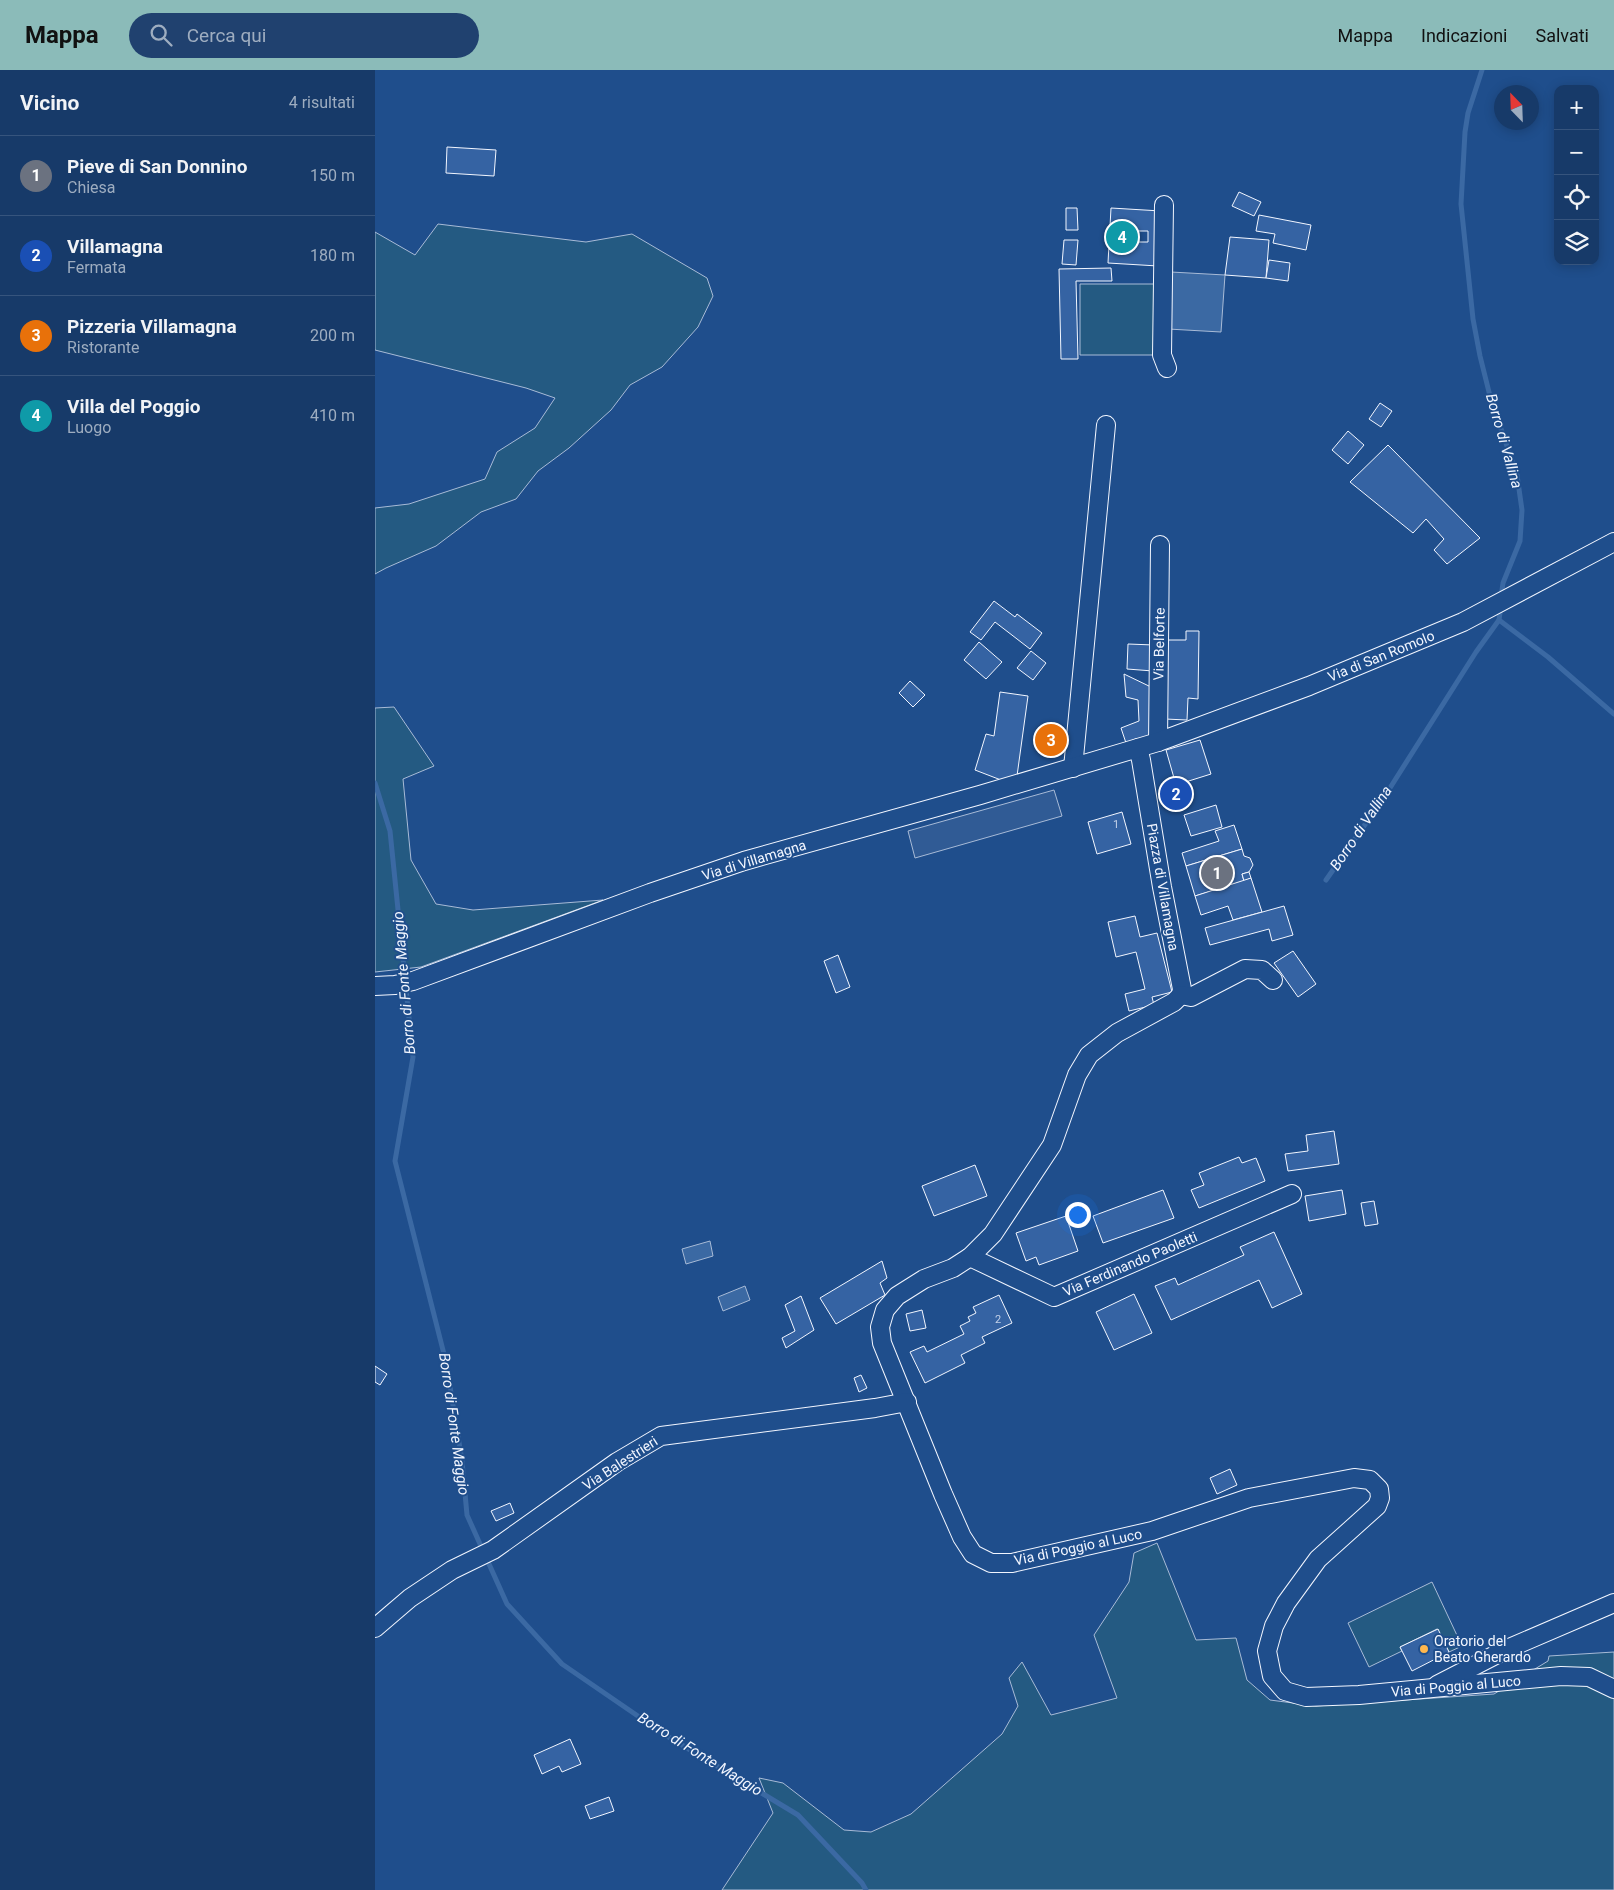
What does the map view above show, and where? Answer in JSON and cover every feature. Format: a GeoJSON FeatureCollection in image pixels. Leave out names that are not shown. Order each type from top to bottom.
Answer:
{"type":"FeatureCollection","features":[{"type":"Feature","properties":{"kind":"street"},"geometry":{"type":"LineString","coordinates":[[1164,205],[1162,355],[1167,368]]}},
{"type":"Feature","properties":{"kind":"street"},"geometry":{"type":"LineString","coordinates":[[1073,768],[1106,425]]}},
{"type":"Feature","properties":{"kind":"street","name":"Via di San Romolo"},"geometry":{"type":"LineString","coordinates":[[1138,748],[1309,686],[1463,622],[1501,604],[1614,542]]}},
{"type":"Feature","properties":{"kind":"street","name":"Via Belforte"},"geometry":{"type":"LineString","coordinates":[[1157,742],[1160,545]]}},
{"type":"Feature","properties":{"kind":"street","name":"Via di Villamagna"},"geometry":{"type":"LineString","coordinates":[[375,986],[395,985],[413,980],[650,893],[744,861],[1138,748]]}},
{"type":"Feature","properties":{"kind":"street","name":"Piazza di Villamagna"},"geometry":{"type":"LineString","coordinates":[[1138,748],[1182,989],[1181,996]]}},
{"type":"Feature","properties":{"kind":"street","name":"Via di Poggio al Luco"},"geometry":{"type":"LineString","coordinates":[[1273,980],[1262,970],[1245,969],[1191,997],[1181,996],[1117,1033],[1089,1055],[1077,1075],[1052,1145],[993,1234],[970,1257],[953,1268],[924,1278],[897,1296],[885,1310],[879,1327],[882,1344],[962,1536],[973,1554],[991,1564],[1012,1563],[1152,1531],[1249,1498],[1354,1478],[1369,1480],[1379,1489],[1380,1498],[1377,1506],[1319,1559],[1286,1603],[1274,1626],[1267,1650],[1272,1676],[1285,1691],[1306,1697],[1428,1690],[1561,1676],[1589,1677],[1614,1689]]}},
{"type":"Feature","properties":{"kind":"street","name":"Via Ferdinando Paoletti"},"geometry":{"type":"LineString","coordinates":[[970,1257],[1054,1297],[1292,1194]]}},
{"type":"Feature","properties":{"kind":"street","name":"Via Balestrieri"},"geometry":{"type":"LineString","coordinates":[[375,1628],[410,1598],[453,1570],[493,1550],[617,1462],[661,1436],[875,1408],[907,1402]]}},
{"type":"Feature","properties":{"kind":"street"},"geometry":{"type":"LineString","coordinates":[[1428,1690],[1507,1649],[1614,1603]]}},
{"type":"Feature","properties":{"kind":"shaded area"},"geometry":{"type":"Polygon","coordinates":[[[438,224],[586,242],[632,234],[707,278],[713,296],[698,327],[662,367],[630,385],[611,410],[569,448],[538,471],[516,499],[481,512],[436,546],[375,574],[375,508],[409,504],[485,479],[497,452],[535,428],[555,398],[526,388],[375,350],[375,232],[415,255],[438,224]]]}},
{"type":"Feature","properties":{"kind":"shaded area"},"geometry":{"type":"Polygon","coordinates":[[[1171,272],[1225,275],[1221,332],[1168,329],[1171,272]]]}},
{"type":"Feature","properties":{"kind":"shaded area"},"geometry":{"type":"Polygon","coordinates":[[[1080,284],[1155,284],[1154,355],[1080,355],[1080,284]]]}},
{"type":"Feature","properties":{"kind":"shaded area"},"geometry":{"type":"Polygon","coordinates":[[[394,707],[434,766],[403,779],[411,860],[436,904],[473,910],[603,900],[421,967],[375,972],[375,708],[394,707]]]}},
{"type":"Feature","properties":{"kind":"shaded area"},"geometry":{"type":"Polygon","coordinates":[[[1054,790],[1062,816],[915,858],[908,831],[1054,790]]]}},
{"type":"Feature","properties":{"kind":"shaded area"},"geometry":{"type":"Polygon","coordinates":[[[710,1241],[713,1256],[686,1264],[682,1249],[710,1241]]]}},
{"type":"Feature","properties":{"kind":"shaded area"},"geometry":{"type":"Polygon","coordinates":[[[745,1286],[750,1300],[723,1311],[718,1297],[745,1286]]]}},
{"type":"Feature","properties":{"kind":"shaded area"},"geometry":{"type":"Polygon","coordinates":[[[1157,1543],[1196,1640],[1236,1638],[1247,1680],[1270,1700],[1316,1706],[1494,1694],[1548,1661],[1549,1656],[1614,1652],[1614,1890],[722,1890],[773,1813],[759,1778],[783,1783],[844,1830],[871,1832],[911,1814],[1002,1734],[1018,1706],[1009,1678],[1022,1662],[1051,1715],[1117,1698],[1094,1635],[1129,1582],[1134,1553],[1157,1543]]]}},
{"type":"Feature","properties":{"kind":"shaded area"},"geometry":{"type":"Polygon","coordinates":[[[1432,1582],[1462,1646],[1449,1652],[1437,1629],[1400,1647],[1402,1651],[1369,1667],[1348,1623],[1432,1582]]]}},
{"type":"Feature","properties":{"kind":"building"},"geometry":{"type":"Polygon","coordinates":[[[447,147],[496,150],[494,176],[446,173],[447,147]]]}},
{"type":"Feature","properties":{"kind":"building"},"geometry":{"type":"Polygon","coordinates":[[[1239,192],[1261,202],[1254,216],[1232,206],[1239,192]]]}},
{"type":"Feature","properties":{"kind":"building"},"geometry":{"type":"Polygon","coordinates":[[[1066,208],[1077,208],[1078,230],[1066,230],[1066,208]]]}},
{"type":"Feature","properties":{"kind":"building"},"geometry":{"type":"Polygon","coordinates":[[[1111,208],[1161,211],[1158,266],[1108,263],[1111,208]],[[1135,231],[1135,242],[1148,242],[1148,231],[1135,231]]]}},
{"type":"Feature","properties":{"kind":"building"},"geometry":{"type":"Polygon","coordinates":[[[1259,215],[1311,225],[1306,250],[1273,243],[1275,234],[1256,231],[1259,215]]]}},
{"type":"Feature","properties":{"kind":"building"},"geometry":{"type":"Polygon","coordinates":[[[1230,237],[1269,240],[1266,278],[1225,275],[1230,237]]]}},
{"type":"Feature","properties":{"kind":"building"},"geometry":{"type":"Polygon","coordinates":[[[1064,240],[1078,240],[1076,265],[1062,264],[1064,240]]]}},
{"type":"Feature","properties":{"kind":"building"},"geometry":{"type":"Polygon","coordinates":[[[1269,260],[1290,263],[1288,281],[1266,278],[1269,260]]]}},
{"type":"Feature","properties":{"kind":"building"},"geometry":{"type":"Polygon","coordinates":[[[1111,268],[1112,281],[1076,281],[1078,359],[1061,359],[1059,269],[1111,268]]]}},
{"type":"Feature","properties":{"kind":"building"},"geometry":{"type":"Polygon","coordinates":[[[1380,403],[1392,411],[1381,427],[1369,419],[1380,403]]]}},
{"type":"Feature","properties":{"kind":"building"},"geometry":{"type":"Polygon","coordinates":[[[1348,431],[1364,445],[1348,464],[1332,450],[1348,431]]]}},
{"type":"Feature","properties":{"kind":"building"},"geometry":{"type":"Polygon","coordinates":[[[1388,445],[1480,538],[1447,564],[1434,550],[1444,539],[1426,519],[1413,533],[1350,482],[1388,445]]]}},
{"type":"Feature","properties":{"kind":"building"},"geometry":{"type":"Polygon","coordinates":[[[994,601],[1015,617],[1017,614],[1042,633],[1030,649],[995,622],[981,640],[970,632],[994,601]]]}},
{"type":"Feature","properties":{"kind":"building"},"geometry":{"type":"Polygon","coordinates":[[[1186,631],[1199,631],[1198,699],[1188,698],[1187,720],[1165,719],[1166,640],[1186,640],[1186,631]]]}},
{"type":"Feature","properties":{"kind":"building"},"geometry":{"type":"Polygon","coordinates":[[[979,642],[1002,662],[986,679],[964,660],[979,642]]]}},
{"type":"Feature","properties":{"kind":"building"},"geometry":{"type":"Polygon","coordinates":[[[1128,644],[1154,645],[1153,671],[1127,669],[1128,644]]]}},
{"type":"Feature","properties":{"kind":"building"},"geometry":{"type":"Polygon","coordinates":[[[1031,651],[1046,663],[1033,680],[1017,668],[1031,651]]]}},
{"type":"Feature","properties":{"kind":"building"},"geometry":{"type":"Polygon","coordinates":[[[1124,674],[1153,688],[1152,735],[1126,743],[1121,728],[1139,721],[1138,700],[1126,697],[1124,674]]]}},
{"type":"Feature","properties":{"kind":"building"},"geometry":{"type":"Polygon","coordinates":[[[910,681],[925,695],[913,707],[899,693],[910,681]]]}},
{"type":"Feature","properties":{"kind":"building"},"geometry":{"type":"Polygon","coordinates":[[[1000,692],[1028,696],[1017,776],[1001,780],[975,770],[986,734],[994,736],[1000,692]]]}},
{"type":"Feature","properties":{"kind":"building"},"geometry":{"type":"Polygon","coordinates":[[[1200,740],[1211,774],[1176,785],[1166,750],[1200,740]]]}},
{"type":"Feature","properties":{"kind":"building"},"geometry":{"type":"Polygon","coordinates":[[[1216,805],[1222,827],[1191,836],[1184,815],[1216,805]]]}},
{"type":"Feature","properties":{"kind":"building"},"geometry":{"type":"Polygon","coordinates":[[[1122,812],[1131,844],[1097,854],[1088,822],[1122,812]]]}},
{"type":"Feature","properties":{"kind":"building"},"geometry":{"type":"Polygon","coordinates":[[[1234,825],[1242,849],[1186,866],[1182,853],[1219,841],[1215,831],[1234,825]]]}},
{"type":"Feature","properties":{"kind":"building"},"geometry":{"type":"Polygon","coordinates":[[[1242,849],[1244,856],[1250,858],[1253,865],[1249,872],[1242,874],[1244,881],[1195,896],[1186,866],[1242,849]]]}},
{"type":"Feature","properties":{"kind":"building"},"geometry":{"type":"Polygon","coordinates":[[[1249,872],[1251,878],[1244,881],[1242,874],[1249,872]]]}},
{"type":"Feature","properties":{"kind":"building"},"geometry":{"type":"Polygon","coordinates":[[[1251,878],[1262,912],[1233,920],[1228,906],[1201,915],[1195,896],[1251,878]]]}},
{"type":"Feature","properties":{"kind":"building"},"geometry":{"type":"Polygon","coordinates":[[[1284,906],[1293,935],[1272,941],[1269,929],[1210,945],[1205,928],[1284,906]]]}},
{"type":"Feature","properties":{"kind":"building"},"geometry":{"type":"Polygon","coordinates":[[[1135,916],[1140,937],[1157,933],[1172,992],[1152,997],[1154,1005],[1129,1011],[1125,994],[1145,989],[1136,952],[1116,957],[1108,922],[1135,916]]]}},
{"type":"Feature","properties":{"kind":"building"},"geometry":{"type":"Polygon","coordinates":[[[1293,951],[1316,984],[1298,997],[1274,963],[1293,951]]]}},
{"type":"Feature","properties":{"kind":"building"},"geometry":{"type":"Polygon","coordinates":[[[838,955],[850,987],[836,993],[824,961],[838,955]]]}},
{"type":"Feature","properties":{"kind":"building"},"geometry":{"type":"Polygon","coordinates":[[[1334,1131],[1339,1164],[1288,1171],[1285,1154],[1308,1151],[1306,1135],[1334,1131]]]}},
{"type":"Feature","properties":{"kind":"building"},"geometry":{"type":"Polygon","coordinates":[[[1239,1157],[1242,1163],[1256,1158],[1265,1181],[1199,1208],[1191,1190],[1204,1185],[1199,1173],[1239,1157]]]}},
{"type":"Feature","properties":{"kind":"building"},"geometry":{"type":"Polygon","coordinates":[[[975,1165],[987,1196],[934,1216],[922,1186],[975,1165]]]}},
{"type":"Feature","properties":{"kind":"building"},"geometry":{"type":"Polygon","coordinates":[[[1163,1190],[1174,1218],[1103,1243],[1093,1216],[1163,1190]]]}},
{"type":"Feature","properties":{"kind":"building"},"geometry":{"type":"Polygon","coordinates":[[[1342,1190],[1346,1214],[1309,1221],[1305,1196],[1342,1190]]]}},
{"type":"Feature","properties":{"kind":"building"},"geometry":{"type":"Polygon","coordinates":[[[1374,1201],[1378,1224],[1365,1226],[1361,1203],[1374,1201]]]}},
{"type":"Feature","properties":{"kind":"building"},"geometry":{"type":"Polygon","coordinates":[[[1066,1216],[1078,1251],[1039,1265],[1036,1257],[1026,1261],[1016,1233],[1066,1216]]]}},
{"type":"Feature","properties":{"kind":"building"},"geometry":{"type":"Polygon","coordinates":[[[1274,1232],[1302,1294],[1272,1308],[1259,1280],[1171,1320],[1155,1286],[1175,1278],[1178,1285],[1244,1255],[1240,1247],[1274,1232]]]}},
{"type":"Feature","properties":{"kind":"building"},"geometry":{"type":"Polygon","coordinates":[[[882,1261],[887,1278],[880,1283],[885,1295],[836,1324],[820,1298],[882,1261]]]}},
{"type":"Feature","properties":{"kind":"building"},"geometry":{"type":"Polygon","coordinates":[[[1134,1294],[1152,1333],[1114,1350],[1096,1312],[1134,1294]]]}},
{"type":"Feature","properties":{"kind":"building"},"geometry":{"type":"Polygon","coordinates":[[[999,1295],[1012,1323],[982,1337],[985,1343],[961,1355],[965,1363],[925,1383],[910,1352],[924,1346],[927,1352],[964,1334],[960,1326],[970,1321],[968,1317],[976,1313],[973,1307],[999,1295]]]}},
{"type":"Feature","properties":{"kind":"building"},"geometry":{"type":"Polygon","coordinates":[[[801,1296],[814,1330],[786,1348],[782,1338],[795,1331],[785,1305],[801,1296]]]}},
{"type":"Feature","properties":{"kind":"building"},"geometry":{"type":"Polygon","coordinates":[[[922,1310],[926,1328],[910,1331],[906,1314],[922,1310]]]}},
{"type":"Feature","properties":{"kind":"building"},"geometry":{"type":"Polygon","coordinates":[[[375,1366],[387,1374],[380,1385],[375,1382],[375,1366]]]}},
{"type":"Feature","properties":{"kind":"building"},"geometry":{"type":"Polygon","coordinates":[[[861,1375],[867,1388],[859,1392],[854,1378],[861,1375]]]}},
{"type":"Feature","properties":{"kind":"building"},"geometry":{"type":"Polygon","coordinates":[[[1230,1469],[1237,1485],[1217,1494],[1210,1478],[1230,1469]]]}},
{"type":"Feature","properties":{"kind":"building"},"geometry":{"type":"Polygon","coordinates":[[[510,1503],[514,1513],[496,1521],[491,1511],[510,1503]]]}},
{"type":"Feature","properties":{"kind":"building","name":"Oratorio del Beato Gherardo"},"geometry":{"type":"Polygon","coordinates":[[[1438,1629],[1449,1652],[1412,1671],[1400,1647],[1438,1629]]]}},
{"type":"Feature","properties":{"kind":"building"},"geometry":{"type":"Polygon","coordinates":[[[570,1739],[581,1764],[562,1772],[559,1766],[542,1774],[534,1755],[570,1739]]]}},
{"type":"Feature","properties":{"kind":"building"},"geometry":{"type":"Polygon","coordinates":[[[609,1797],[614,1811],[590,1819],[585,1806],[609,1797]]]}},
{"type":"Feature","properties":{"kind":"waterway","name":"Borro di Vallina"},"geometry":{"type":"LineString","coordinates":[[1482,70],[1468,113],[1465,132],[1461,204],[1473,319],[1480,356],[1491,400],[1517,475],[1522,510],[1520,541],[1503,583],[1501,597]]}},
{"type":"Feature","properties":{"kind":"waterway","name":"Borro di Vallina"},"geometry":{"type":"LineString","coordinates":[[1326,880],[1383,799],[1476,652],[1499,620],[1501,606]]}},
{"type":"Feature","properties":{"kind":"waterway"},"geometry":{"type":"LineString","coordinates":[[1499,620],[1548,657],[1614,714]]}},
{"type":"Feature","properties":{"kind":"waterway","name":"Borro di Fonte Maggio"},"geometry":{"type":"LineString","coordinates":[[375,783],[390,831],[413,1057],[395,1161],[446,1362],[462,1461],[467,1515],[507,1604],[562,1664],[667,1736],[798,1815],[862,1883],[866,1890]]}},
{"type":"Feature","properties":{"kind":"place","name":"Villa del Poggio"},"geometry":{"type":"Point","coordinates":[1122,237]}},
{"type":"Feature","properties":{"kind":"place","name":"Pizzeria Villamagna"},"geometry":{"type":"Point","coordinates":[1051,740]}},
{"type":"Feature","properties":{"kind":"place","name":"Villamagna"},"geometry":{"type":"Point","coordinates":[1176,794]}},
{"type":"Feature","properties":{"kind":"place","name":"Pieve di San Donnino"},"geometry":{"type":"Point","coordinates":[1217,873]}},
{"type":"Feature","properties":{"kind":"place","name":"Oratorio del Beato Gherardo"},"geometry":{"type":"Point","coordinates":[1424,1649]}}]}
